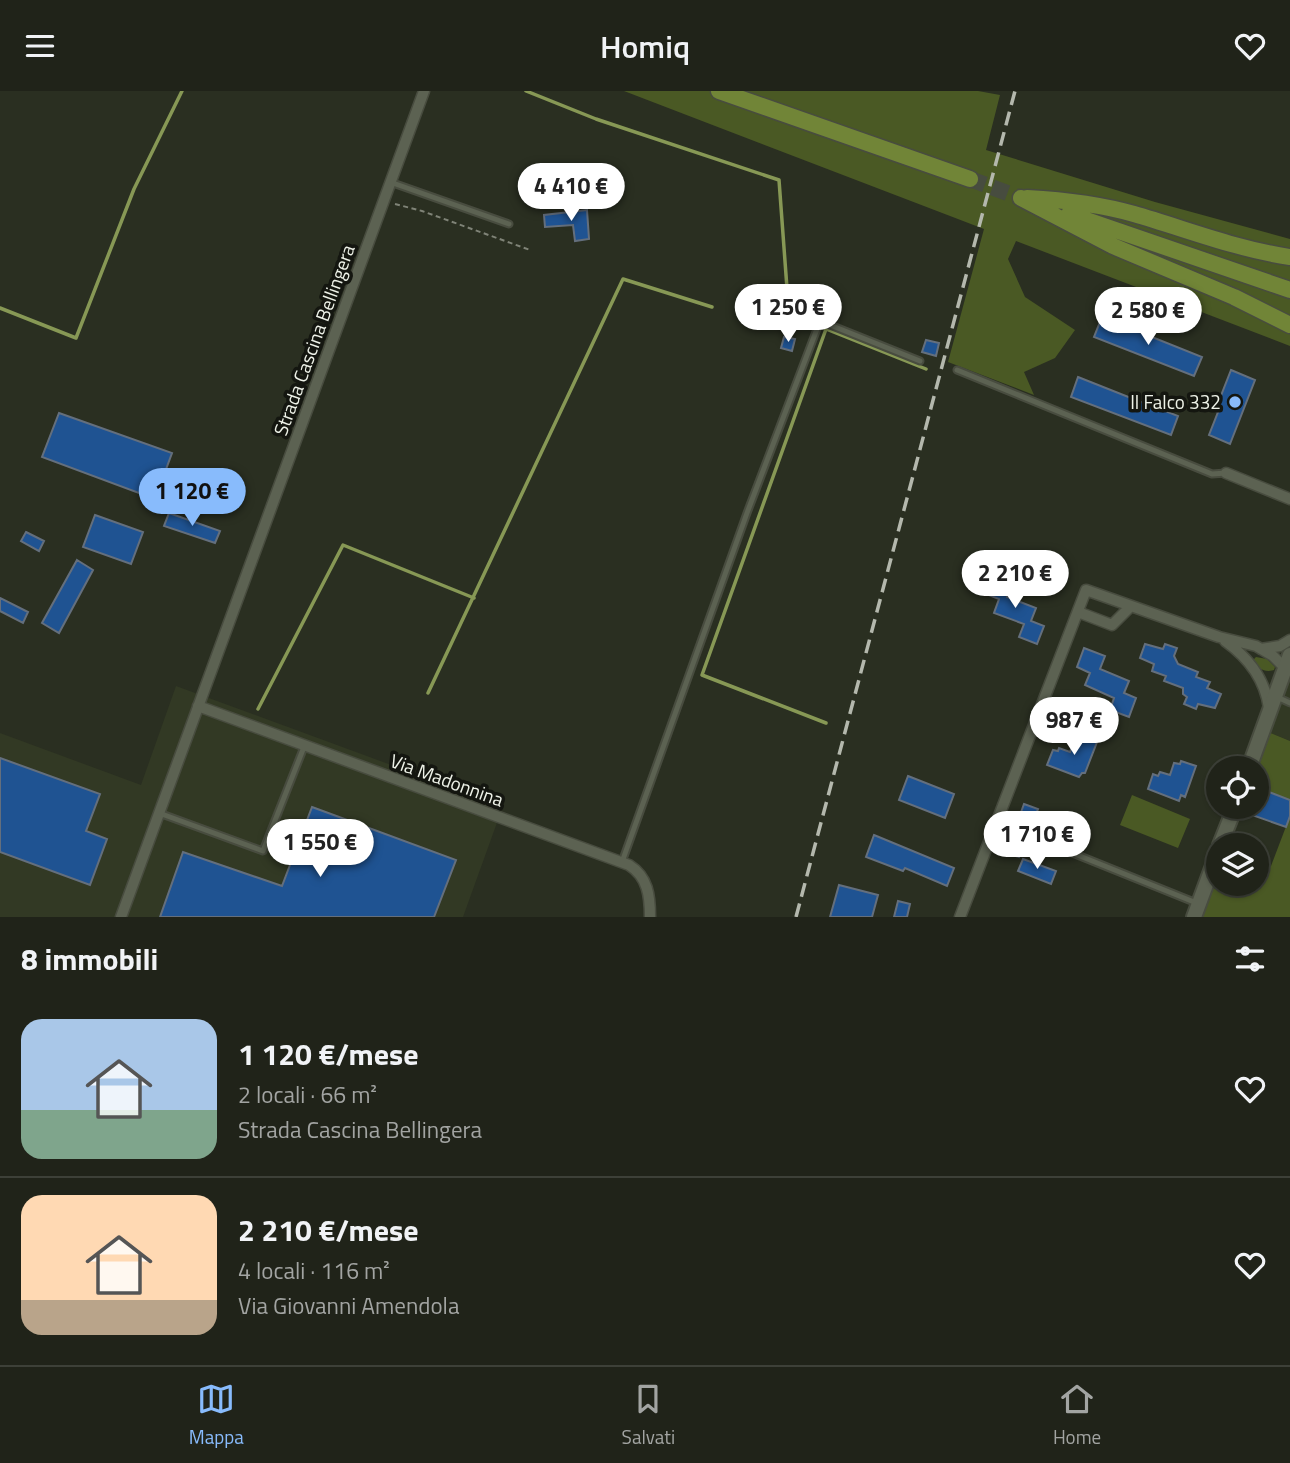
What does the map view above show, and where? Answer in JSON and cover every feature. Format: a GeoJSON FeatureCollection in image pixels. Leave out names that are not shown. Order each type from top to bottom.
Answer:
{"type":"FeatureCollection","features":[{"type":"Feature","properties":{"kind":"main road"},"geometry":{"type":"LineString","coordinates":[[719,91],[970,179]]}},
{"type":"Feature","properties":{"kind":"main road"},"geometry":{"type":"LineString","coordinates":[[1021,198],[1069,200],[1132,213],[1203,237],[1290,257]]}},
{"type":"Feature","properties":{"kind":"main road"},"geometry":{"type":"LineString","coordinates":[[1021,198],[1290,290]]}},
{"type":"Feature","properties":{"kind":"main road"},"geometry":{"type":"LineString","coordinates":[[1021,198],[1113,246],[1234,297],[1290,325]]}},
{"type":"Feature","properties":{"kind":"main road"},"geometry":{"type":"LineString","coordinates":[[1253,756],[1275,696],[1279,668]]}},
{"type":"Feature","properties":{"kind":"main road"},"geometry":{"type":"LineString","coordinates":[[1196,911],[1206,884]]}},
{"type":"Feature","properties":{"kind":"street","name":"Strada Cascina Bellingera"},"geometry":{"type":"LineString","coordinates":[[121,917],[424,91]]}},
{"type":"Feature","properties":{"kind":"street"},"geometry":{"type":"LineString","coordinates":[[1226,473],[1290,499]]}},
{"type":"Feature","properties":{"kind":"street"},"geometry":{"type":"LineString","coordinates":[[960,917],[1086,590],[1261,649],[1273,656],[1279,668]]}},
{"type":"Feature","properties":{"kind":"street"},"geometry":{"type":"LineString","coordinates":[[1078,612],[1112,625],[1130,606]]}},
{"type":"Feature","properties":{"kind":"street"},"geometry":{"type":"LineString","coordinates":[[1219,637],[1238,650],[1279,668]]}},
{"type":"Feature","properties":{"kind":"street"},"geometry":{"type":"LineString","coordinates":[[1261,649],[1280,646],[1290,640]]}},
{"type":"Feature","properties":{"kind":"street"},"geometry":{"type":"LineString","coordinates":[[1269,713],[1265,687],[1279,668]]}},
{"type":"Feature","properties":{"kind":"street","name":"Via Madonnina"},"geometry":{"type":"LineString","coordinates":[[198,706],[622,862],[642,876],[650,899],[650,917]]}},
{"type":"Feature","properties":{"kind":"lane"},"geometry":{"type":"LineString","coordinates":[[390,182],[509,224]]}},
{"type":"Feature","properties":{"kind":"lane"},"geometry":{"type":"LineString","coordinates":[[622,862],[747,513],[820,321],[920,361]]}},
{"type":"Feature","properties":{"kind":"lane"},"geometry":{"type":"LineString","coordinates":[[957,370],[1212,474],[1226,473]]}},
{"type":"Feature","properties":{"kind":"lane"},"geometry":{"type":"LineString","coordinates":[[1275,696],[1290,703]]}},
{"type":"Feature","properties":{"kind":"lane"},"geometry":{"type":"LineString","coordinates":[[159,813],[263,851],[304,747]]}},
{"type":"Feature","properties":{"kind":"lane"},"geometry":{"type":"LineString","coordinates":[[1070,852],[1196,911]]}},
{"type":"Feature","properties":{"kind":"path"},"geometry":{"type":"LineString","coordinates":[[383,202],[422,211],[530,250]]}},
{"type":"Feature","properties":{"kind":"shaded area"},"geometry":{"type":"Polygon","coordinates":[[[624,91],[978,91],[1000,95],[986,150],[1155,202],[1290,239],[1290,346],[1016,241],[1008,259],[1025,297],[1075,330],[1055,358],[1024,372],[1034,395],[948,362],[984,229],[624,91]]]}},
{"type":"Feature","properties":{"kind":"shaded area"},"geometry":{"type":"Polygon","coordinates":[[[606,188],[607,198],[588,200],[588,189],[606,188]]]}},
{"type":"Feature","properties":{"kind":"shaded area"},"geometry":{"type":"Polygon","coordinates":[[[1256,657],[1267,659],[1275,667],[1274,670],[1267,671],[1258,667],[1253,660],[1256,657]]]}},
{"type":"Feature","properties":{"kind":"shaded area"},"geometry":{"type":"Polygon","coordinates":[[[1290,672],[1290,741],[1268,732],[1290,672]]]}},
{"type":"Feature","properties":{"kind":"shaded area"},"geometry":{"type":"Polygon","coordinates":[[[176,686],[503,806],[463,917],[0,917],[0,733],[141,785],[176,686]]]}},
{"type":"Feature","properties":{"kind":"shaded area"},"geometry":{"type":"Polygon","coordinates":[[[1268,732],[1290,741],[1290,800],[1269,792],[1269,756],[1259,756],[1268,732]]]}},
{"type":"Feature","properties":{"kind":"shaded area"},"geometry":{"type":"Polygon","coordinates":[[[1132,795],[1190,819],[1178,848],[1120,825],[1132,795]]]}},
{"type":"Feature","properties":{"kind":"shaded area"},"geometry":{"type":"Polygon","coordinates":[[[1290,816],[1290,917],[1201,917],[1209,896],[1269,896],[1269,865],[1271,866],[1290,816]]]}},
{"type":"Feature","properties":{"kind":"building"},"geometry":{"type":"Polygon","coordinates":[[[587,210],[589,239],[575,241],[573,225],[545,227],[544,215],[587,210]]]}},
{"type":"Feature","properties":{"kind":"building"},"geometry":{"type":"Polygon","coordinates":[[[1102,317],[1202,357],[1194,376],[1094,337],[1102,317]]]}},
{"type":"Feature","properties":{"kind":"building"},"geometry":{"type":"Polygon","coordinates":[[[784,337],[795,339],[792,351],[781,348],[784,337]]]}},
{"type":"Feature","properties":{"kind":"building"},"geometry":{"type":"Polygon","coordinates":[[[926,340],[939,343],[936,356],[922,352],[926,340]]]}},
{"type":"Feature","properties":{"kind":"building"},"geometry":{"type":"Polygon","coordinates":[[[1231,370],[1255,380],[1230,444],[1209,435],[1231,370]]]}},
{"type":"Feature","properties":{"kind":"building"},"geometry":{"type":"Polygon","coordinates":[[[1078,377],[1151,406],[1153,402],[1161,406],[1160,409],[1178,416],[1171,435],[1071,397],[1078,377]]]}},
{"type":"Feature","properties":{"kind":"building"},"geometry":{"type":"Polygon","coordinates":[[[59,413],[172,453],[155,499],[42,457],[59,413]]]}},
{"type":"Feature","properties":{"kind":"building"},"geometry":{"type":"Polygon","coordinates":[[[169,513],[220,531],[215,543],[164,526],[169,513]]]}},
{"type":"Feature","properties":{"kind":"building"},"geometry":{"type":"Polygon","coordinates":[[[95,515],[143,532],[131,564],[83,547],[95,515]]]}},
{"type":"Feature","properties":{"kind":"building"},"geometry":{"type":"Polygon","coordinates":[[[26,532],[44,541],[39,551],[21,541],[26,532]]]}},
{"type":"Feature","properties":{"kind":"building"},"geometry":{"type":"Polygon","coordinates":[[[77,560],[93,570],[59,633],[42,623],[77,560]]]}},
{"type":"Feature","properties":{"kind":"building"},"geometry":{"type":"Polygon","coordinates":[[[993,576],[1012,583],[1007,597],[1036,608],[1031,621],[1044,626],[1037,644],[1019,637],[1024,624],[994,613],[999,599],[986,594],[993,576]]]}},
{"type":"Feature","properties":{"kind":"building"},"geometry":{"type":"Polygon","coordinates":[[[0,598],[28,612],[23,623],[0,611],[0,598]]]}},
{"type":"Feature","properties":{"kind":"building"},"geometry":{"type":"Polygon","coordinates":[[[1145,644],[1163,649],[1165,644],[1177,648],[1174,656],[1178,664],[1198,672],[1196,677],[1210,682],[1207,688],[1221,694],[1215,708],[1198,704],[1196,709],[1184,704],[1187,697],[1183,694],[1183,688],[1164,681],[1166,676],[1152,671],[1154,664],[1140,658],[1145,644]]]}},
{"type":"Feature","properties":{"kind":"building"},"geometry":{"type":"Polygon","coordinates":[[[1084,648],[1105,656],[1100,669],[1129,681],[1124,693],[1136,698],[1129,717],[1110,710],[1114,698],[1085,685],[1090,673],[1077,667],[1084,648]]]}},
{"type":"Feature","properties":{"kind":"building"},"geometry":{"type":"Polygon","coordinates":[[[1082,737],[1097,742],[1085,773],[1079,777],[1047,765],[1053,750],[1058,751],[1059,748],[1070,752],[1075,739],[1081,741],[1082,737]]]}},
{"type":"Feature","properties":{"kind":"building"},"geometry":{"type":"Polygon","coordinates":[[[0,758],[100,794],[86,831],[107,839],[90,885],[0,852],[0,758]]]}},
{"type":"Feature","properties":{"kind":"building"},"geometry":{"type":"Polygon","coordinates":[[[1181,761],[1196,766],[1185,797],[1181,795],[1179,801],[1148,789],[1153,774],[1158,776],[1160,772],[1170,775],[1174,763],[1180,764],[1181,761]]]}},
{"type":"Feature","properties":{"kind":"building"},"geometry":{"type":"Polygon","coordinates":[[[908,776],[954,794],[945,818],[899,800],[908,776]]]}},
{"type":"Feature","properties":{"kind":"building"},"geometry":{"type":"Polygon","coordinates":[[[1269,792],[1290,800],[1290,816],[1286,827],[1263,819],[1269,819],[1269,792]]]}},
{"type":"Feature","properties":{"kind":"building"},"geometry":{"type":"Polygon","coordinates":[[[1024,804],[1038,809],[1019,857],[1006,853],[1024,804]]]}},
{"type":"Feature","properties":{"kind":"building"},"geometry":{"type":"Polygon","coordinates":[[[312,807],[456,860],[434,917],[160,917],[183,852],[282,886],[312,807]]]}},
{"type":"Feature","properties":{"kind":"building"},"geometry":{"type":"Polygon","coordinates":[[[1065,819],[1074,823],[1064,850],[1055,846],[1065,819]]]}},
{"type":"Feature","properties":{"kind":"building"},"geometry":{"type":"Polygon","coordinates":[[[874,835],[954,868],[947,886],[905,868],[903,871],[866,857],[874,835]]]}},
{"type":"Feature","properties":{"kind":"building"},"geometry":{"type":"Polygon","coordinates":[[[1023,859],[1056,871],[1051,884],[1018,871],[1023,859]]]}},
{"type":"Feature","properties":{"kind":"building"},"geometry":{"type":"Polygon","coordinates":[[[839,885],[878,895],[872,917],[830,917],[839,885]]]}},
{"type":"Feature","properties":{"kind":"building"},"geometry":{"type":"Polygon","coordinates":[[[898,901],[910,904],[907,917],[894,917],[898,901]]]}},
{"type":"Feature","properties":{"kind":"waterway"},"geometry":{"type":"LineString","coordinates":[[0,308],[76,338],[134,189],[182,91]]}},
{"type":"Feature","properties":{"kind":"waterway"},"geometry":{"type":"LineString","coordinates":[[526,91],[596,119],[779,180],[788,302]]}},
{"type":"Feature","properties":{"kind":"waterway"},"geometry":{"type":"LineString","coordinates":[[428,693],[623,279],[712,307]]}},
{"type":"Feature","properties":{"kind":"waterway"},"geometry":{"type":"LineString","coordinates":[[826,723],[702,675],[826,329],[926,369]]}},
{"type":"Feature","properties":{"kind":"waterway"},"geometry":{"type":"LineString","coordinates":[[258,709],[343,545],[474,598]]}},
{"type":"Feature","properties":{"kind":"tunnel"},"geometry":{"type":"LineString","coordinates":[[970,179],[1021,198]]}},
{"type":"Feature","properties":{"kind":"railway"},"geometry":{"type":"LineString","coordinates":[[796,917],[1015,91]]}},
{"type":"Feature","properties":{"kind":"place","name":"Il Falco 332"},"geometry":{"type":"Point","coordinates":[1235,402]}}]}
